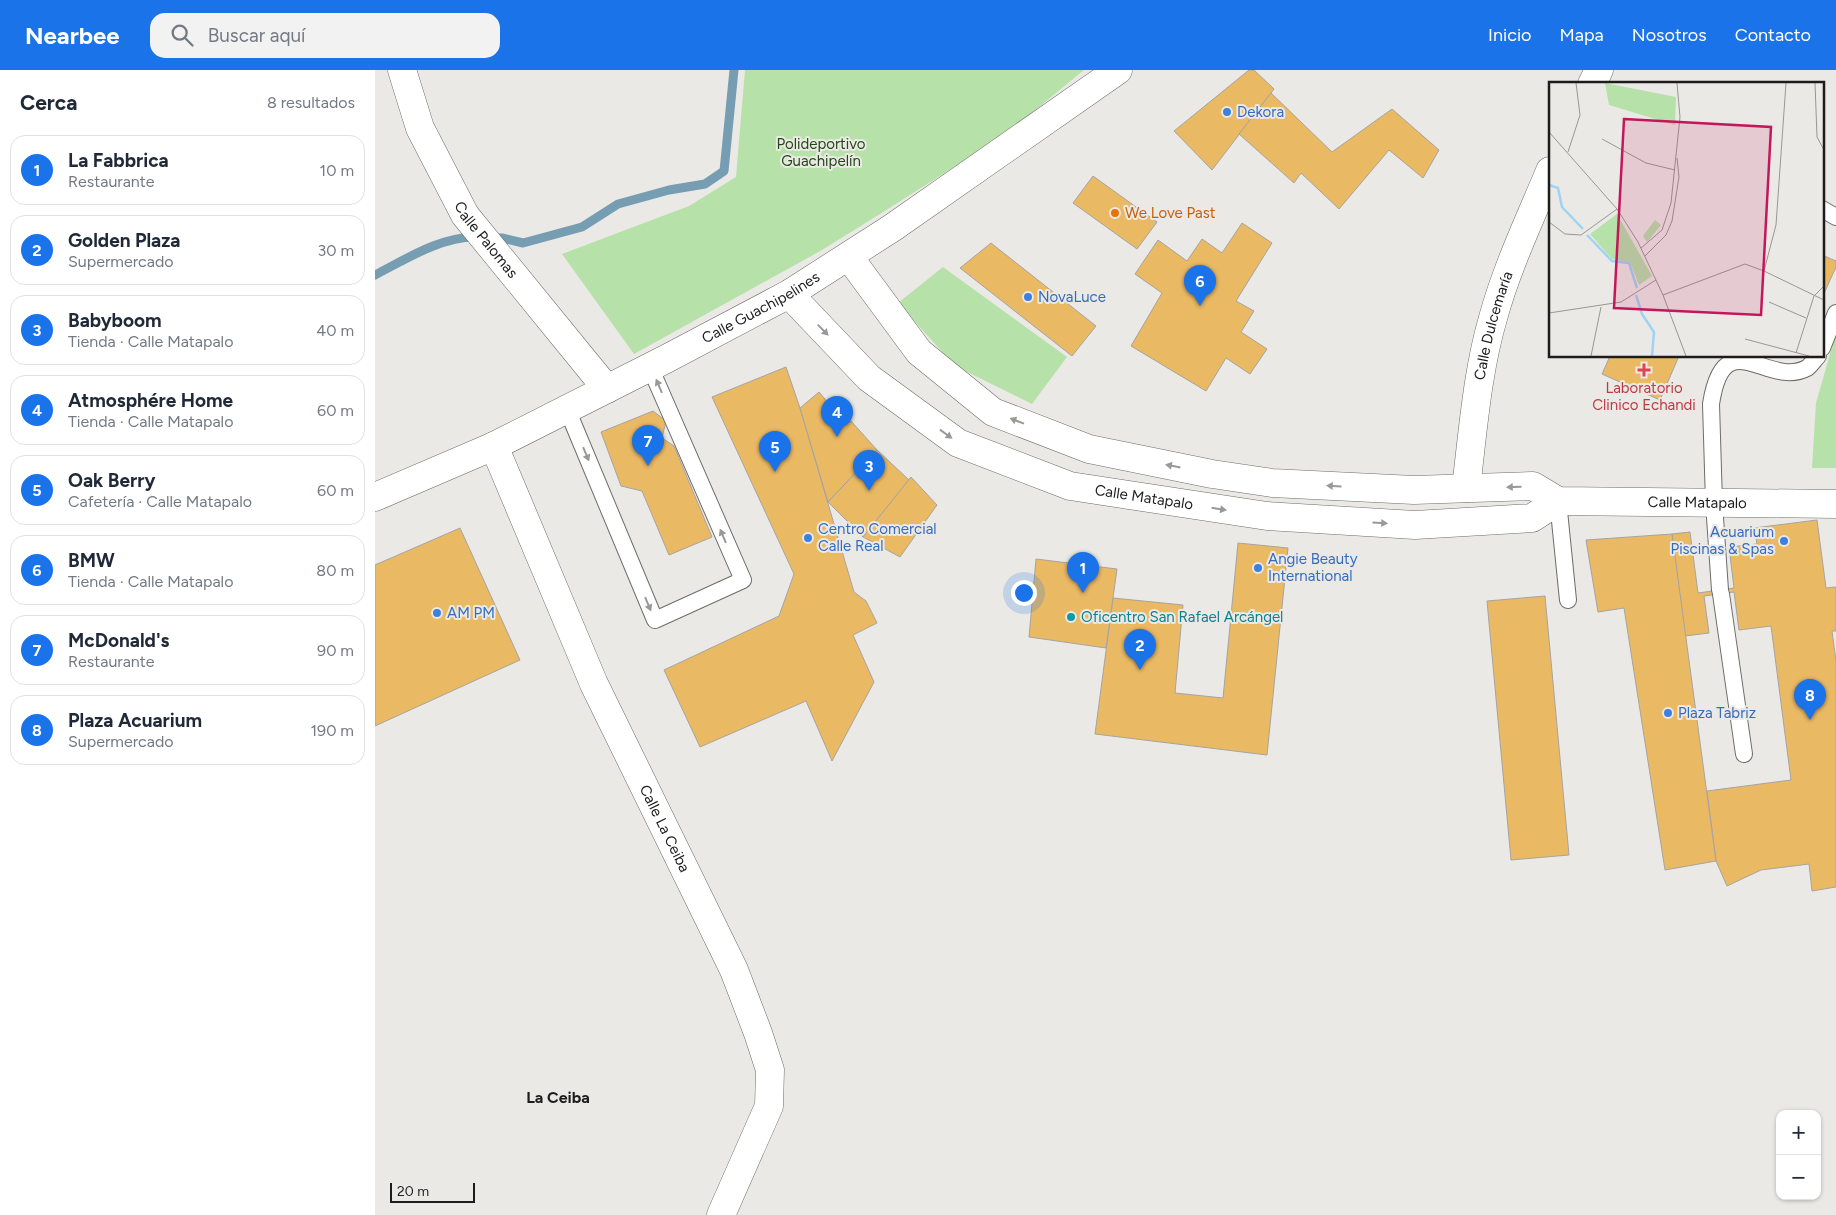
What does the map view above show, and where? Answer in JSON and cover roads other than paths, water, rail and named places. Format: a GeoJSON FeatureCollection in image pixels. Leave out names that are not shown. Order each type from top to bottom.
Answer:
{"type":"FeatureCollection","features":[{"type":"Feature","properties":{"kind":"street","name":"Calle Palomas"},"geometry":{"type":"LineString","coordinates":[[402,70],[420,128],[465,215],[607,389]]}},
{"type":"Feature","properties":{"kind":"street","name":"Calle Guachipelines"},"geometry":{"type":"LineString","coordinates":[[375,497],[494,446],[789,294],[849,257],[1118,70]]}},
{"type":"Feature","properties":{"kind":"street"},"geometry":{"type":"LineString","coordinates":[[1593,82],[1599,70]]}},
{"type":"Feature","properties":{"kind":"street","name":"Calle Dulcemaría"},"geometry":{"type":"LineString","coordinates":[[1466,488],[1482,367],[1493,317],[1512,262],[1549,173]]}},
{"type":"Feature","properties":{"kind":"street","name":"Calle Matapalo"},"geometry":{"type":"LineString","coordinates":[[849,257],[919,352],[993,412],[1089,449],[1212,474],[1272,482],[1414,490],[1533,486],[1559,501],[1836,504]]}},
{"type":"Feature","properties":{"kind":"street","name":"Calle Matapalo"},"geometry":{"type":"LineString","coordinates":[[789,294],[869,378],[957,443],[1070,486],[1267,516],[1415,525],[1532,518],[1559,501]]}},
{"type":"Feature","properties":{"kind":"street","name":"Calle La Ceiba"},"geometry":{"type":"LineString","coordinates":[[494,446],[594,684],[734,970],[759,1033],[770,1070],[769,1106],[721,1215]]}},
{"type":"Feature","properties":{"kind":"lane"},"geometry":{"type":"LineString","coordinates":[[1823,346],[1836,313]]}},
{"type":"Feature","properties":{"kind":"lane"},"geometry":{"type":"LineString","coordinates":[[1744,754],[1721,592],[1711,404],[1713,390],[1720,373],[1730,362],[1741,360],[1781,371],[1797,372],[1809,367],[1816,358]]}},
{"type":"Feature","properties":{"kind":"lane"},"geometry":{"type":"LineString","coordinates":[[567,409],[655,620],[743,580],[650,367]]}},
{"type":"Feature","properties":{"kind":"lane"},"geometry":{"type":"LineString","coordinates":[[1559,501],[1568,600]]}},
{"type":"Feature","properties":{"kind":"waterway"},"geometry":{"type":"LineString","coordinates":[[490,238],[502,238],[523,243],[582,227],[618,204],[669,190],[705,184],[724,171],[734,70]]}},
{"type":"Feature","properties":{"kind":"waterway"},"geometry":{"type":"LineString","coordinates":[[375,275],[438,244],[451,240],[477,237]]}},
{"type":"Feature","properties":{"kind":"place","name":"Dekora"},"geometry":{"type":"Point","coordinates":[1227,112]}},
{"type":"Feature","properties":{"kind":"place","name":"We Love Past"},"geometry":{"type":"Point","coordinates":[1115,213]}},
{"type":"Feature","properties":{"kind":"place","name":"NovaLuce"},"geometry":{"type":"Point","coordinates":[1028,297]}},
{"type":"Feature","properties":{"kind":"place","name":"BMW"},"geometry":{"type":"Point","coordinates":[1200,306]}},
{"type":"Feature","properties":{"kind":"place","name":"Laboratorio Clinico Echandi"},"geometry":{"type":"Point","coordinates":[1644,370]}},
{"type":"Feature","properties":{"kind":"place","name":"Atmosphére Home"},"geometry":{"type":"Point","coordinates":[837,437]}},
{"type":"Feature","properties":{"kind":"place","name":"McDonald's"},"geometry":{"type":"Point","coordinates":[648,466]}},
{"type":"Feature","properties":{"kind":"place","name":"Oak Berry"},"geometry":{"type":"Point","coordinates":[775,472]}},
{"type":"Feature","properties":{"kind":"place","name":"Babyboom"},"geometry":{"type":"Point","coordinates":[869,491]}},
{"type":"Feature","properties":{"kind":"place","name":"Centro Comercial Calle Real"},"geometry":{"type":"Point","coordinates":[808,538]}},
{"type":"Feature","properties":{"kind":"place","name":"Acuarium Piscinas & Spas"},"geometry":{"type":"Point","coordinates":[1784,541]}},
{"type":"Feature","properties":{"kind":"place","name":"Angie Beauty International"},"geometry":{"type":"Point","coordinates":[1258,568]}},
{"type":"Feature","properties":{"kind":"place","name":"La Fabbrica"},"geometry":{"type":"Point","coordinates":[1083,593]}},
{"type":"Feature","properties":{"kind":"place","name":"AM PM"},"geometry":{"type":"Point","coordinates":[437,613]}},
{"type":"Feature","properties":{"kind":"place","name":"Oficentro San Rafael Arcángel"},"geometry":{"type":"Point","coordinates":[1071,617]}},
{"type":"Feature","properties":{"kind":"place","name":"Golden Plaza"},"geometry":{"type":"Point","coordinates":[1140,670]}},
{"type":"Feature","properties":{"kind":"place","name":"Plaza Tabriz"},"geometry":{"type":"Point","coordinates":[1668,713]}},
{"type":"Feature","properties":{"kind":"place","name":"Plaza Acuarium"},"geometry":{"type":"Point","coordinates":[1810,720]}},
{"type":"Feature","properties":{"kind":"district","name":"La Ceiba"},"geometry":{"type":"Point","coordinates":[558,1097]}},
{"type":"Feature","properties":{"kind":"park label","name":"Polideportivo Guachipelín"},"geometry":{"type":"Point","coordinates":[821,152]}}]}
